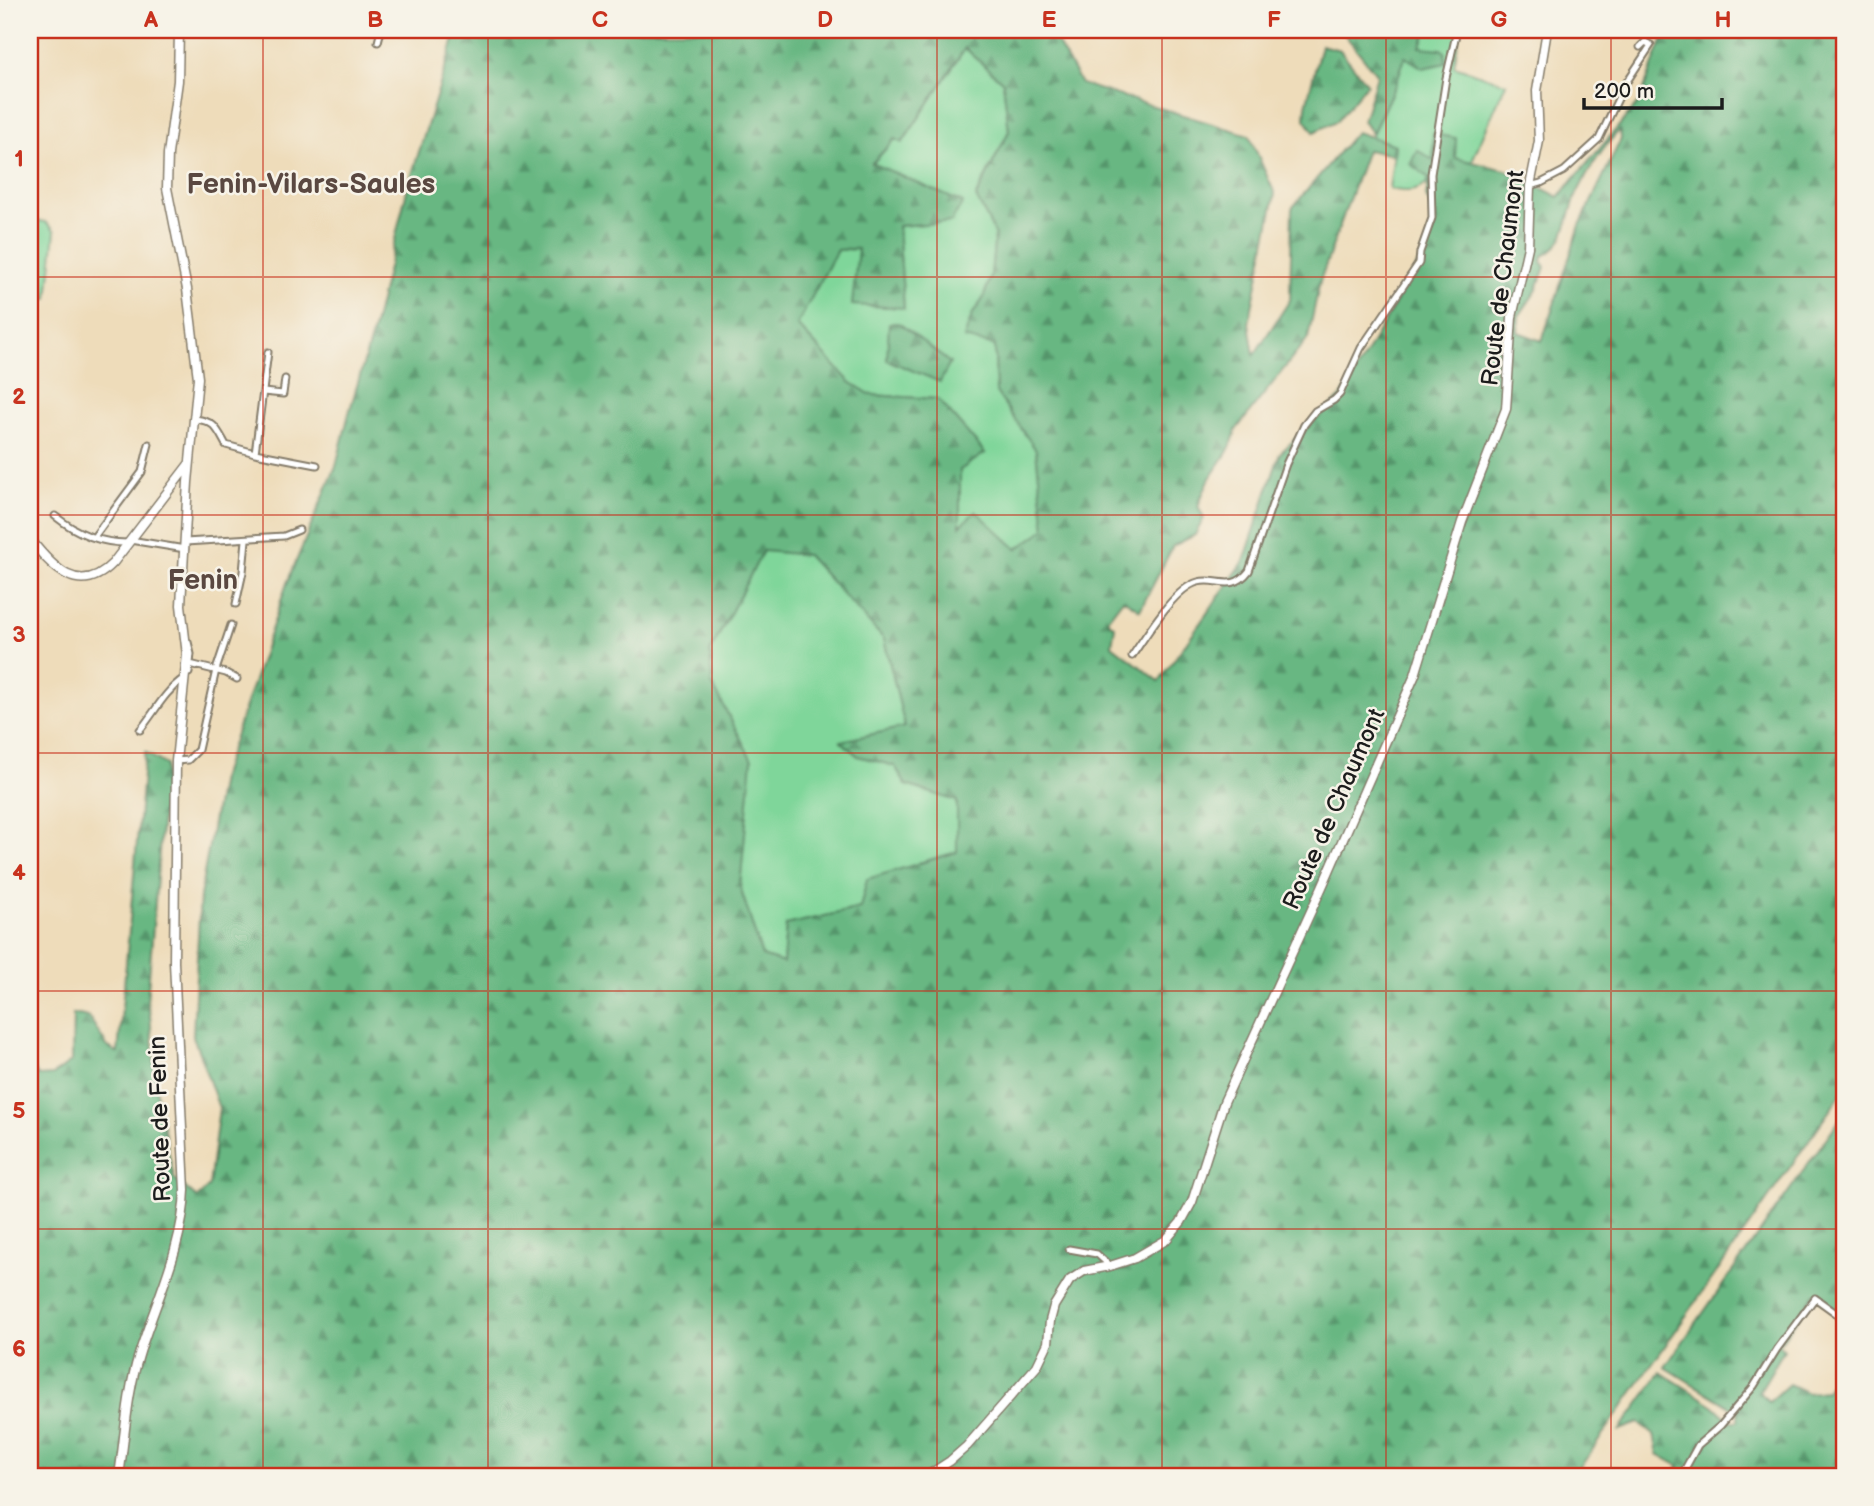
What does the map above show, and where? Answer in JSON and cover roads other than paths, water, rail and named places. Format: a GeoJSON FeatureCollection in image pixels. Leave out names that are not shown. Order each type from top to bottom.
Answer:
{"type":"FeatureCollection","features":[{"type":"Feature","properties":{"kind":"street","name":"Route de Fenin"},"geometry":{"type":"LineString","coordinates":[[118,1476],[136,1366],[168,1276],[184,1208],[184,1134],[174,962],[176,751],[187,650],[181,606],[188,482],[198,378],[187,289],[167,188],[169,147],[178,81],[179,30]]}},
{"type":"Feature","properties":{"kind":"street"},"geometry":{"type":"LineString","coordinates":[[378,41],[381,30]]}},
{"type":"Feature","properties":{"kind":"street"},"geometry":{"type":"LineString","coordinates":[[1132,656],[1167,608],[1184,590],[1199,582],[1233,583],[1249,572],[1286,464],[1304,425],[1315,411],[1335,400],[1340,394],[1361,348],[1419,263],[1432,218],[1431,174],[1446,78],[1457,30]]}},
{"type":"Feature","properties":{"kind":"street","name":"Route de Chaumont"},"geometry":{"type":"LineString","coordinates":[[927,1476],[967,1446],[1038,1366],[1048,1343],[1054,1306],[1070,1280],[1084,1271],[1135,1258],[1166,1240],[1181,1223],[1192,1202],[1224,1102],[1415,675],[1462,522],[1506,409],[1512,317],[1528,247],[1530,186],[1538,148],[1537,91],[1546,30]]}},
{"type":"Feature","properties":{"kind":"street"},"geometry":{"type":"LineString","coordinates":[[1530,186],[1564,171],[1599,139],[1624,86],[1651,45],[1645,42],[1640,47]]}},
{"type":"Feature","properties":{"kind":"street"},"geometry":{"type":"LineString","coordinates":[[255,453],[268,352]]}},
{"type":"Feature","properties":{"kind":"street"},"geometry":{"type":"LineString","coordinates":[[262,392],[283,394],[285,379]]}},
{"type":"Feature","properties":{"kind":"street"},"geometry":{"type":"LineString","coordinates":[[195,419],[208,420],[218,429],[226,445],[317,465]]}},
{"type":"Feature","properties":{"kind":"street"},"geometry":{"type":"LineString","coordinates":[[93,537],[142,472],[149,444]]}},
{"type":"Feature","properties":{"kind":"street"},"geometry":{"type":"LineString","coordinates":[[30,539],[56,569],[65,575],[82,578],[96,575],[107,569],[190,463]]}},
{"type":"Feature","properties":{"kind":"street"},"geometry":{"type":"LineString","coordinates":[[178,478],[188,482]]}},
{"type":"Feature","properties":{"kind":"street"},"geometry":{"type":"LineString","coordinates":[[55,516],[70,528],[114,543],[129,541],[185,546],[285,536],[299,530]]}},
{"type":"Feature","properties":{"kind":"street"},"geometry":{"type":"LineString","coordinates":[[236,604],[246,540]]}},
{"type":"Feature","properties":{"kind":"street"},"geometry":{"type":"LineString","coordinates":[[176,761],[188,760],[198,750],[216,670],[231,625]]}},
{"type":"Feature","properties":{"kind":"street"},"geometry":{"type":"LineString","coordinates":[[183,688],[186,685],[191,649],[184,637]]}},
{"type":"Feature","properties":{"kind":"street"},"geometry":{"type":"LineString","coordinates":[[190,664],[216,670],[237,679]]}},
{"type":"Feature","properties":{"kind":"street"},"geometry":{"type":"LineString","coordinates":[[140,730],[153,715],[159,701],[184,678]]}},
{"type":"Feature","properties":{"kind":"street"},"geometry":{"type":"LineString","coordinates":[[1069,1249],[1097,1254],[1110,1266]]}},
{"type":"Feature","properties":{"kind":"street"},"geometry":{"type":"LineString","coordinates":[[1681,1476],[1698,1445],[1721,1425],[1755,1386],[1777,1349],[1815,1298],[1844,1319]]}},
{"type":"Feature","properties":{"kind":"street"},"geometry":{"type":"LineString","coordinates":[[1842,1476],[1844,1469]]}},
{"type":"Feature","properties":{"kind":"district","name":"Fenin-Vilars-Saules"},"geometry":{"type":"Point","coordinates":[311,184]}},
{"type":"Feature","properties":{"kind":"district","name":"Fenin"},"geometry":{"type":"Point","coordinates":[203,580]}}]}
